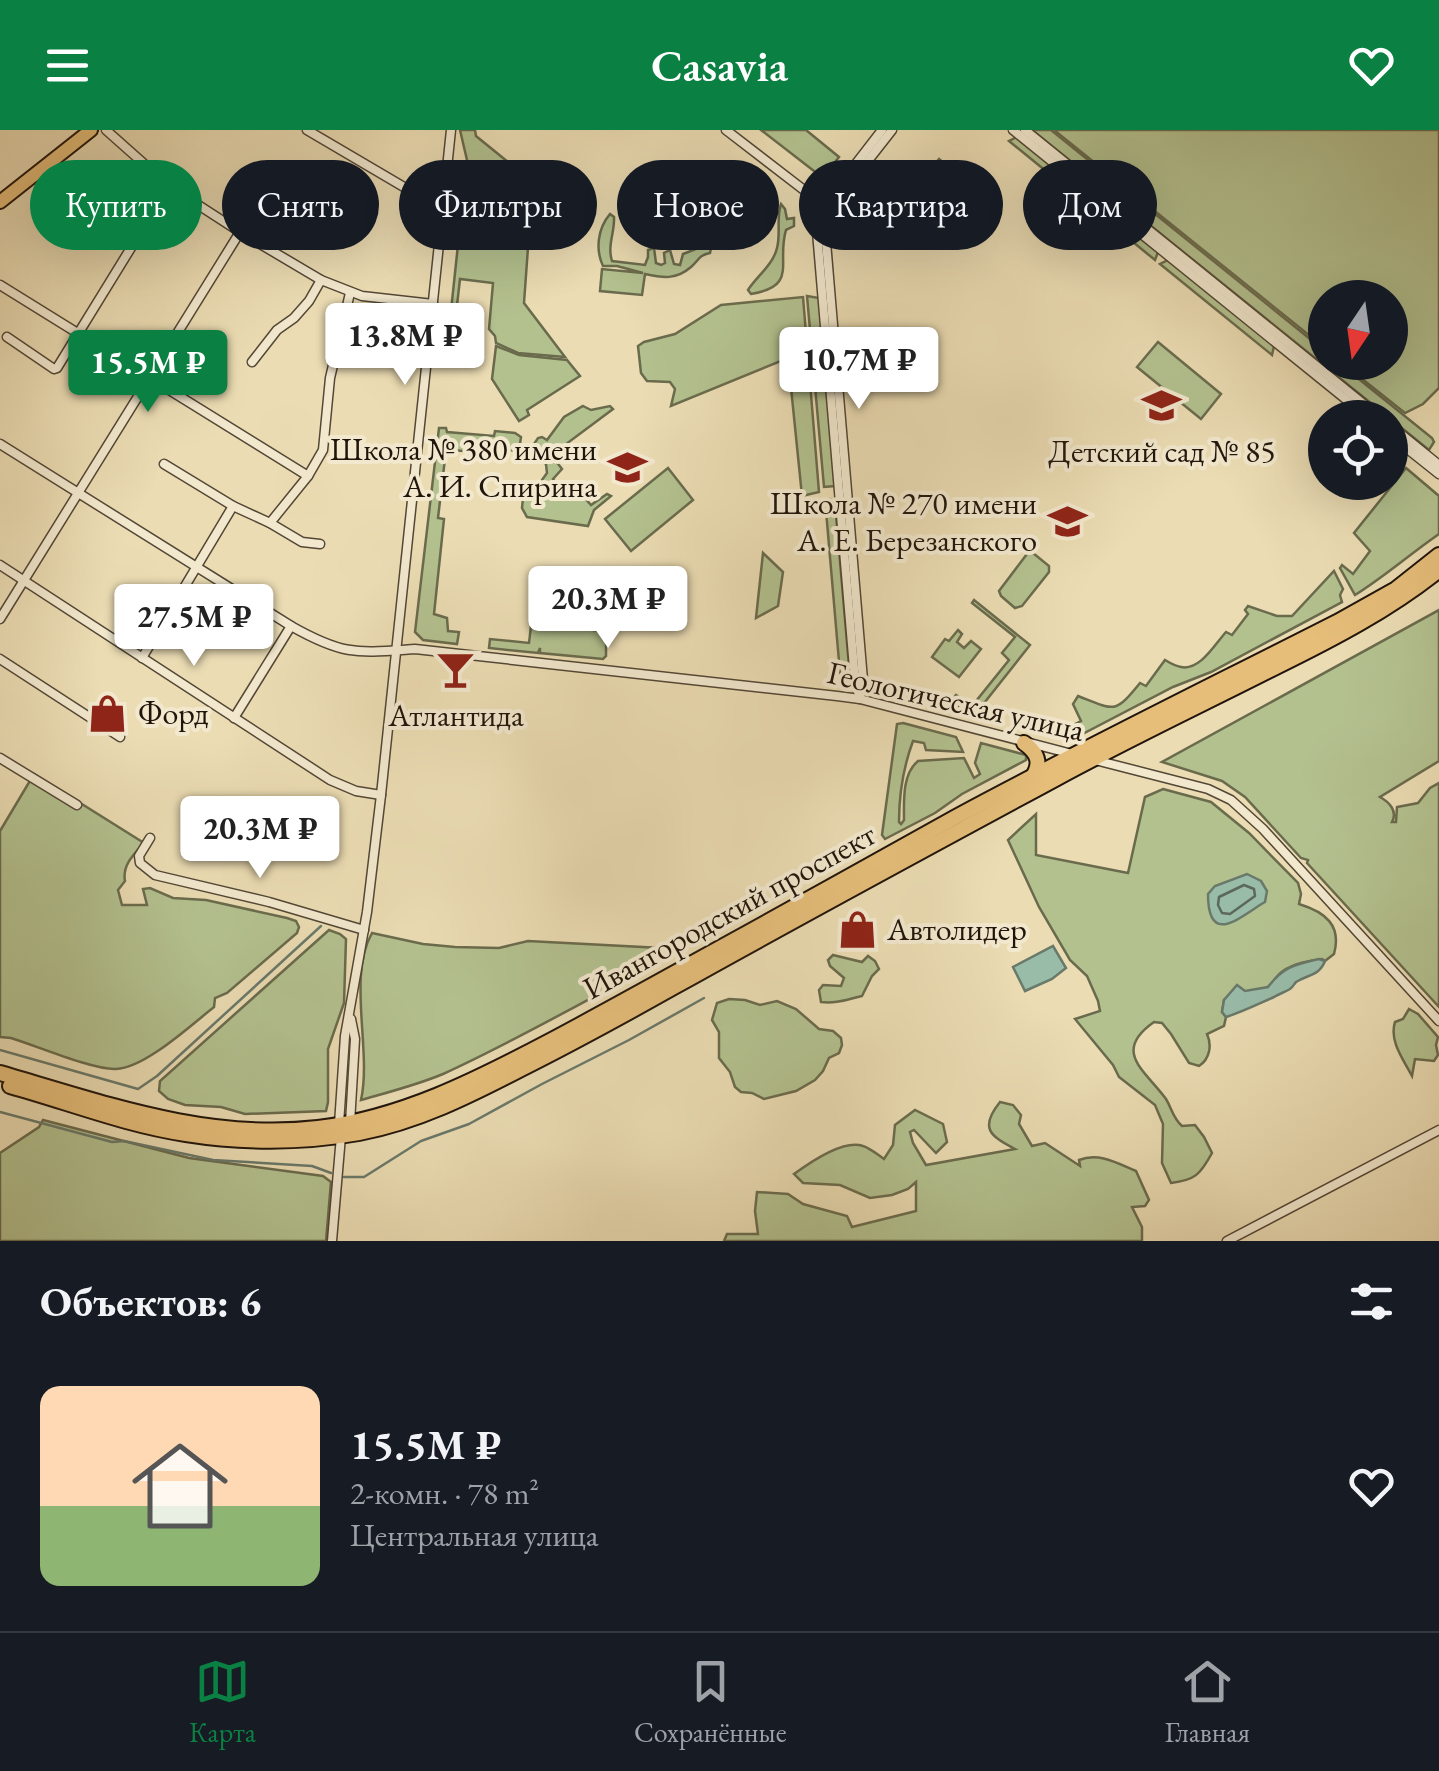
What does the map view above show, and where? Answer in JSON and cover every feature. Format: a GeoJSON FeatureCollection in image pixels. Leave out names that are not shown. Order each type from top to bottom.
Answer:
{"type":"FeatureCollection","features":[{"type":"Feature","properties":{"kind":"highway","name":"Ивангородский проспект"},"geometry":{"type":"LineString","coordinates":[[0,1082],[182,1134],[270,1142],[343,1128],[438,1096],[618,1004],[952,819],[1337,622],[1396,589],[1439,556]]}},
{"type":"Feature","properties":{"kind":"highway","name":"Ивангородский проспект"},"geometry":{"type":"LineString","coordinates":[[0,1073],[190,1124],[231,1130],[391,1125],[466,1097],[588,1035],[817,906],[1093,759],[1349,630],[1439,570]]}},
{"type":"Feature","properties":{"kind":"highway"},"geometry":{"type":"LineString","coordinates":[[1024,743],[1038,760],[1032,778]]}},
{"type":"Feature","properties":{"kind":"main road"},"geometry":{"type":"LineString","coordinates":[[0,202],[91,130]]}},
{"type":"Feature","properties":{"kind":"street"},"geometry":{"type":"LineString","coordinates":[[106,130],[140,160]]}},
{"type":"Feature","properties":{"kind":"street"},"geometry":{"type":"LineString","coordinates":[[307,130],[399,184]]}},
{"type":"Feature","properties":{"kind":"street"},"geometry":{"type":"LineString","coordinates":[[448,160],[451,130]]}},
{"type":"Feature","properties":{"kind":"street"},"geometry":{"type":"LineString","coordinates":[[726,130],[799,186]]}},
{"type":"Feature","properties":{"kind":"street"},"geometry":{"type":"LineString","coordinates":[[861,160],[882,130]]}},
{"type":"Feature","properties":{"kind":"street"},"geometry":{"type":"LineString","coordinates":[[867,160],[892,130]]}},
{"type":"Feature","properties":{"kind":"street"},"geometry":{"type":"LineString","coordinates":[[1013,130],[1347,400]]}},
{"type":"Feature","properties":{"kind":"street"},"geometry":{"type":"LineString","coordinates":[[1026,130],[1359,400]]}},
{"type":"Feature","properties":{"kind":"street"},"geometry":{"type":"LineString","coordinates":[[7,338],[57,368],[130,250]]}},
{"type":"Feature","properties":{"kind":"street"},"geometry":{"type":"LineString","coordinates":[[0,618],[229,250]]}},
{"type":"Feature","properties":{"kind":"street"},"geometry":{"type":"LineString","coordinates":[[270,250],[350,293],[433,304]]}},
{"type":"Feature","properties":{"kind":"street"},"geometry":{"type":"LineString","coordinates":[[332,1241],[343,1128],[345,1036],[364,930],[381,795],[439,250]]}},
{"type":"Feature","properties":{"kind":"street"},"geometry":{"type":"LineString","coordinates":[[826,250],[863,680],[860,700]]}},
{"type":"Feature","properties":{"kind":"street"},"geometry":{"type":"LineString","coordinates":[[252,362],[277,330],[309,301],[321,280]]}},
{"type":"Feature","properties":{"kind":"street"},"geometry":{"type":"LineString","coordinates":[[0,285],[308,476]]}},
{"type":"Feature","properties":{"kind":"street"},"geometry":{"type":"LineString","coordinates":[[270,523],[308,476],[323,450],[330,378],[350,293]]}},
{"type":"Feature","properties":{"kind":"street"},"geometry":{"type":"LineString","coordinates":[[1408,439],[1439,464]]}},
{"type":"Feature","properties":{"kind":"street","name":"Геологическая улица"},"geometry":{"type":"LineString","coordinates":[[0,444],[292,626],[338,650],[415,648],[860,700],[1190,783],[1231,800],[1263,829],[1439,1021]]}},
{"type":"Feature","properties":{"kind":"street"},"geometry":{"type":"LineString","coordinates":[[1408,449],[1439,474]]}},
{"type":"Feature","properties":{"kind":"street"},"geometry":{"type":"LineString","coordinates":[[164,464],[302,542],[320,544]]}},
{"type":"Feature","properties":{"kind":"street"},"geometry":{"type":"LineString","coordinates":[[142,658],[233,506]]}},
{"type":"Feature","properties":{"kind":"street"},"geometry":{"type":"LineString","coordinates":[[0,565],[330,780],[356,792],[381,795]]}},
{"type":"Feature","properties":{"kind":"street"},"geometry":{"type":"LineString","coordinates":[[234,718],[292,626]]}},
{"type":"Feature","properties":{"kind":"street"},"geometry":{"type":"LineString","coordinates":[[0,659],[120,737]]}},
{"type":"Feature","properties":{"kind":"street"},"geometry":{"type":"LineString","coordinates":[[0,758],[78,805]]}},
{"type":"Feature","properties":{"kind":"street"},"geometry":{"type":"LineString","coordinates":[[150,838],[139,856],[140,863],[154,875],[269,902],[364,930]]}},
{"type":"Feature","properties":{"kind":"street"},"geometry":{"type":"LineString","coordinates":[[1227,1241],[1439,1130]]}},
{"type":"Feature","properties":{"kind":"shaded area"},"geometry":{"type":"Polygon","coordinates":[[[460,130],[475,130],[476,136],[506,160],[467,160],[460,130]]]}},
{"type":"Feature","properties":{"kind":"shaded area"},"geometry":{"type":"Polygon","coordinates":[[[761,130],[806,130],[839,157],[800,160],[761,130]]]}},
{"type":"Feature","properties":{"kind":"shaded area"},"geometry":{"type":"Polygon","coordinates":[[[1032,130],[1051,130],[1088,160],[1069,160],[1032,130]]]}},
{"type":"Feature","properties":{"kind":"shaded area"},"geometry":{"type":"Polygon","coordinates":[[[1054,130],[1439,130],[1439,388],[1423,404],[1408,412],[1408,400],[1389,400],[1363,380],[1408,380],[1408,280],[1308,280],[1308,334],[1157,213],[1157,160],[1091,160],[1054,130]]]}},
{"type":"Feature","properties":{"kind":"shaded area"},"geometry":{"type":"Polygon","coordinates":[[[1017,137],[1045,160],[1032,160],[1009,141],[1017,137]]]}},
{"type":"Feature","properties":{"kind":"shaded area"},"geometry":{"type":"Polygon","coordinates":[[[781,204],[787,219],[794,218],[794,226],[786,230],[781,279],[766,290],[751,294],[748,290],[779,250],[781,204]]]}},
{"type":"Feature","properties":{"kind":"shaded area"},"geometry":{"type":"Polygon","coordinates":[[[610,214],[614,217],[612,261],[645,265],[648,250],[654,250],[656,263],[661,265],[665,263],[664,253],[670,250],[674,264],[680,265],[683,254],[711,250],[675,276],[645,274],[642,295],[600,291],[602,269],[643,273],[603,266],[599,239],[610,214]]]}},
{"type":"Feature","properties":{"kind":"shaded area"},"geometry":{"type":"Polygon","coordinates":[[[1157,215],[1308,337],[1308,352],[1157,231],[1157,215]]]}},
{"type":"Feature","properties":{"kind":"shaded area"},"geometry":{"type":"Polygon","coordinates":[[[457,250],[528,250],[524,303],[565,357],[518,353],[496,343],[489,329],[493,283],[460,279],[456,314],[460,320],[450,320],[457,250]]]}},
{"type":"Feature","properties":{"kind":"shaded area"},"geometry":{"type":"Polygon","coordinates":[[[1143,250],[1156,250],[1155,260],[1143,250]]]}},
{"type":"Feature","properties":{"kind":"shaded area"},"geometry":{"type":"Polygon","coordinates":[[[1168,260],[1274,346],[1272,355],[1160,264],[1168,260]]]}},
{"type":"Feature","properties":{"kind":"shaded area"},"geometry":{"type":"Polygon","coordinates":[[[807,296],[819,298],[835,486],[824,487],[807,296]]]}},
{"type":"Feature","properties":{"kind":"shaded area"},"geometry":{"type":"Polygon","coordinates":[[[803,297],[819,492],[802,496],[788,358],[671,406],[675,389],[670,382],[647,381],[641,373],[638,346],[675,334],[721,305],[803,297]]]}},
{"type":"Feature","properties":{"kind":"shaded area"},"geometry":{"type":"Polygon","coordinates":[[[1158,342],[1221,394],[1201,419],[1137,367],[1158,342]]]}},
{"type":"Feature","properties":{"kind":"shaded area"},"geometry":{"type":"Polygon","coordinates":[[[496,346],[519,355],[567,360],[580,376],[527,410],[529,415],[519,421],[492,379],[496,346]]]}},
{"type":"Feature","properties":{"kind":"shaded area"},"geometry":{"type":"Polygon","coordinates":[[[1342,380],[1360,380],[1385,400],[1367,400],[1342,380]]]}},
{"type":"Feature","properties":{"kind":"shaded area"},"geometry":{"type":"Polygon","coordinates":[[[583,406],[591,410],[610,406],[613,409],[554,453],[552,456],[562,469],[553,479],[565,494],[583,496],[591,505],[607,494],[611,496],[594,510],[588,526],[527,517],[522,508],[523,498],[547,473],[546,464],[530,450],[538,438],[547,440],[564,417],[583,406]]]}},
{"type":"Feature","properties":{"kind":"shaded area"},"geometry":{"type":"Polygon","coordinates":[[[1408,419],[1432,438],[1429,450],[1408,433],[1408,419]]]}},
{"type":"Feature","properties":{"kind":"shaded area"},"geometry":{"type":"Polygon","coordinates":[[[439,428],[494,436],[495,431],[515,433],[521,437],[519,451],[466,446],[464,451],[446,450],[438,518],[444,519],[434,614],[447,618],[448,631],[459,632],[457,644],[423,640],[415,632],[439,428]]]}},
{"type":"Feature","properties":{"kind":"shaded area"},"geometry":{"type":"Polygon","coordinates":[[[668,468],[693,500],[631,551],[605,519],[668,468]]]}},
{"type":"Feature","properties":{"kind":"shaded area"},"geometry":{"type":"Polygon","coordinates":[[[1408,470],[1439,496],[1439,534],[1355,595],[1340,568],[1342,565],[1353,574],[1370,551],[1354,533],[1380,500],[1408,500],[1408,470]]]}},
{"type":"Feature","properties":{"kind":"shaded area"},"geometry":{"type":"Polygon","coordinates":[[[825,499],[835,503],[850,678],[840,673],[825,499]]]}},
{"type":"Feature","properties":{"kind":"shaded area"},"geometry":{"type":"Polygon","coordinates":[[[763,553],[783,572],[778,606],[756,618],[763,553]]]}},
{"type":"Feature","properties":{"kind":"shaded area"},"geometry":{"type":"Polygon","coordinates":[[[1033,553],[1049,566],[1049,572],[1022,606],[1015,608],[999,591],[1027,554],[1033,553]]]}},
{"type":"Feature","properties":{"kind":"shaded area"},"geometry":{"type":"Polygon","coordinates":[[[1334,571],[1343,589],[1342,602],[1071,740],[1052,736],[1081,721],[1073,704],[1078,696],[1107,706],[1119,705],[1140,683],[1146,686],[1165,660],[1181,667],[1201,661],[1226,632],[1232,635],[1248,614],[1248,606],[1277,616],[1292,616],[1334,571]]]}},
{"type":"Feature","properties":{"kind":"shaded area"},"geometry":{"type":"Polygon","coordinates":[[[974,600],[1030,645],[977,712],[949,704],[956,695],[972,706],[1009,660],[1002,653],[1015,637],[972,603],[974,600]]]}},
{"type":"Feature","properties":{"kind":"shaded area"},"geometry":{"type":"Polygon","coordinates":[[[1439,610],[1439,761],[1380,797],[1392,807],[1392,822],[1396,822],[1397,807],[1418,803],[1439,783],[1439,1007],[1308,860],[1301,858],[1245,797],[1222,781],[1162,762],[1439,610]]]}},
{"type":"Feature","properties":{"kind":"shaded area"},"geometry":{"type":"Polygon","coordinates":[[[531,626],[602,631],[606,637],[606,656],[603,659],[540,653],[540,648],[538,653],[489,648],[490,639],[529,643],[531,626]]]}},
{"type":"Feature","properties":{"kind":"shaded area"},"geometry":{"type":"Polygon","coordinates":[[[958,630],[962,634],[957,642],[964,648],[971,641],[981,649],[959,677],[932,657],[945,639],[949,641],[958,630]]]}},
{"type":"Feature","properties":{"kind":"shaded area"},"geometry":{"type":"Polygon","coordinates":[[[897,724],[956,737],[963,752],[926,750],[924,743],[913,741],[901,791],[901,824],[907,780],[918,761],[964,758],[974,778],[980,774],[975,763],[981,743],[1026,755],[1026,760],[885,839],[882,835],[897,724]]]}},
{"type":"Feature","properties":{"kind":"shaded area"},"geometry":{"type":"Polygon","coordinates":[[[34,774],[144,843],[125,870],[125,881],[118,890],[122,905],[147,905],[143,889],[150,888],[173,898],[206,900],[287,918],[299,927],[297,933],[227,993],[215,998],[214,1007],[154,1054],[128,1067],[94,1066],[0,1037],[0,831],[34,774]]]}},
{"type":"Feature","properties":{"kind":"shaded area"},"geometry":{"type":"Polygon","coordinates":[[[1163,789],[1211,802],[1249,833],[1298,883],[1299,904],[1324,916],[1336,935],[1334,954],[1325,961],[1292,966],[1266,988],[1233,992],[1224,1000],[1224,1026],[1207,1034],[1209,1052],[1199,1066],[1189,1063],[1162,1023],[1154,1022],[1141,1033],[1135,1043],[1136,1061],[1179,1123],[1195,1125],[1212,1153],[1196,1175],[1171,1183],[1162,1163],[1163,1124],[1155,1105],[1119,1077],[1075,1019],[1100,1011],[1098,1001],[1087,976],[1070,960],[1039,907],[1008,840],[1036,814],[1036,855],[1128,873],[1145,797],[1163,789]]]}},
{"type":"Feature","properties":{"kind":"shaded area"},"geometry":{"type":"Polygon","coordinates":[[[329,930],[346,939],[344,1003],[328,1049],[326,1111],[245,1114],[221,1107],[185,1105],[159,1091],[160,1081],[329,930]]]}},
{"type":"Feature","properties":{"kind":"shaded area"},"geometry":{"type":"Polygon","coordinates":[[[372,933],[455,947],[499,948],[528,941],[680,949],[473,1060],[423,1082],[361,1100],[361,971],[372,933]]]}},
{"type":"Feature","properties":{"kind":"shaded area"},"geometry":{"type":"Polygon","coordinates":[[[833,955],[862,962],[868,956],[875,961],[879,969],[862,996],[821,1002],[819,990],[823,985],[841,986],[844,978],[830,966],[828,960],[833,955]]]}},
{"type":"Feature","properties":{"kind":"shaded area"},"geometry":{"type":"Polygon","coordinates":[[[729,999],[760,1005],[777,1001],[796,1009],[819,1029],[833,1031],[841,1038],[839,1053],[829,1058],[815,1080],[796,1091],[764,1099],[741,1092],[719,1058],[719,1032],[712,1020],[717,1003],[729,999]]]}},
{"type":"Feature","properties":{"kind":"shaded area"},"geometry":{"type":"Polygon","coordinates":[[[1409,1009],[1438,1037],[1434,1061],[1415,1059],[1412,1076],[1394,1036],[1395,1022],[1403,1019],[1409,1009]]]}},
{"type":"Feature","properties":{"kind":"shaded area"},"geometry":{"type":"Polygon","coordinates":[[[1000,1102],[1013,1105],[1021,1115],[1019,1124],[1032,1146],[1045,1143],[1080,1166],[1079,1160],[1101,1158],[1136,1171],[1149,1200],[1145,1206],[1132,1207],[1142,1227],[1142,1241],[724,1241],[727,1234],[758,1234],[757,1192],[788,1194],[803,1204],[847,1216],[852,1227],[916,1211],[916,1182],[892,1195],[870,1198],[840,1185],[803,1183],[794,1174],[846,1146],[863,1146],[884,1159],[893,1145],[895,1125],[915,1110],[943,1124],[947,1142],[936,1153],[914,1130],[910,1132],[926,1165],[1015,1149],[990,1130],[990,1118],[1000,1102]]]}},
{"type":"Feature","properties":{"kind":"shaded area"},"geometry":{"type":"Polygon","coordinates":[[[43,1120],[189,1158],[323,1176],[331,1182],[326,1241],[0,1241],[0,1153],[39,1127],[43,1120]]]}},
{"type":"Feature","properties":{"kind":"water"},"geometry":{"type":"Polygon","coordinates":[[[1247,874],[1261,881],[1267,891],[1265,902],[1237,920],[1220,924],[1210,911],[1208,894],[1215,886],[1247,874]]]}},
{"type":"Feature","properties":{"kind":"water"},"geometry":{"type":"Polygon","coordinates":[[[1053,946],[1066,968],[1025,991],[1013,967],[1053,946]]]}},
{"type":"Feature","properties":{"kind":"water"},"geometry":{"type":"Polygon","coordinates":[[[1319,959],[1325,961],[1320,969],[1288,990],[1226,1017],[1222,1012],[1224,1000],[1237,985],[1245,991],[1268,987],[1290,968],[1319,959]]]}},
{"type":"Feature","properties":{"kind":"waterway"},"geometry":{"type":"LineString","coordinates":[[0,1050],[138,1089],[321,926]]}},
{"type":"Feature","properties":{"kind":"waterway"},"geometry":{"type":"LineString","coordinates":[[344,1177],[364,1177],[421,1141],[469,1124],[704,998]]}},
{"type":"Feature","properties":{"kind":"waterway"},"geometry":{"type":"LineString","coordinates":[[0,1112],[112,1142],[124,1141],[213,1160],[312,1166],[331,1173]]}},
{"type":"Feature","properties":{"kind":"place","name":"Детский сад № 85"},"geometry":{"type":"Point","coordinates":[1162,406]}},
{"type":"Feature","properties":{"kind":"place","name":"Школа № 380 имени А. И. Спирина"},"geometry":{"type":"Point","coordinates":[627,467]}},
{"type":"Feature","properties":{"kind":"place","name":"Школа № 270 имени А. Е. Березанского"},"geometry":{"type":"Point","coordinates":[1067,521]}},
{"type":"Feature","properties":{"kind":"place","name":"Атлантида"},"geometry":{"type":"Point","coordinates":[456,670]}},
{"type":"Feature","properties":{"kind":"place","name":"Форд"},"geometry":{"type":"Point","coordinates":[108,713]}},
{"type":"Feature","properties":{"kind":"place","name":"Автолидер"},"geometry":{"type":"Point","coordinates":[857,929]}}]}
